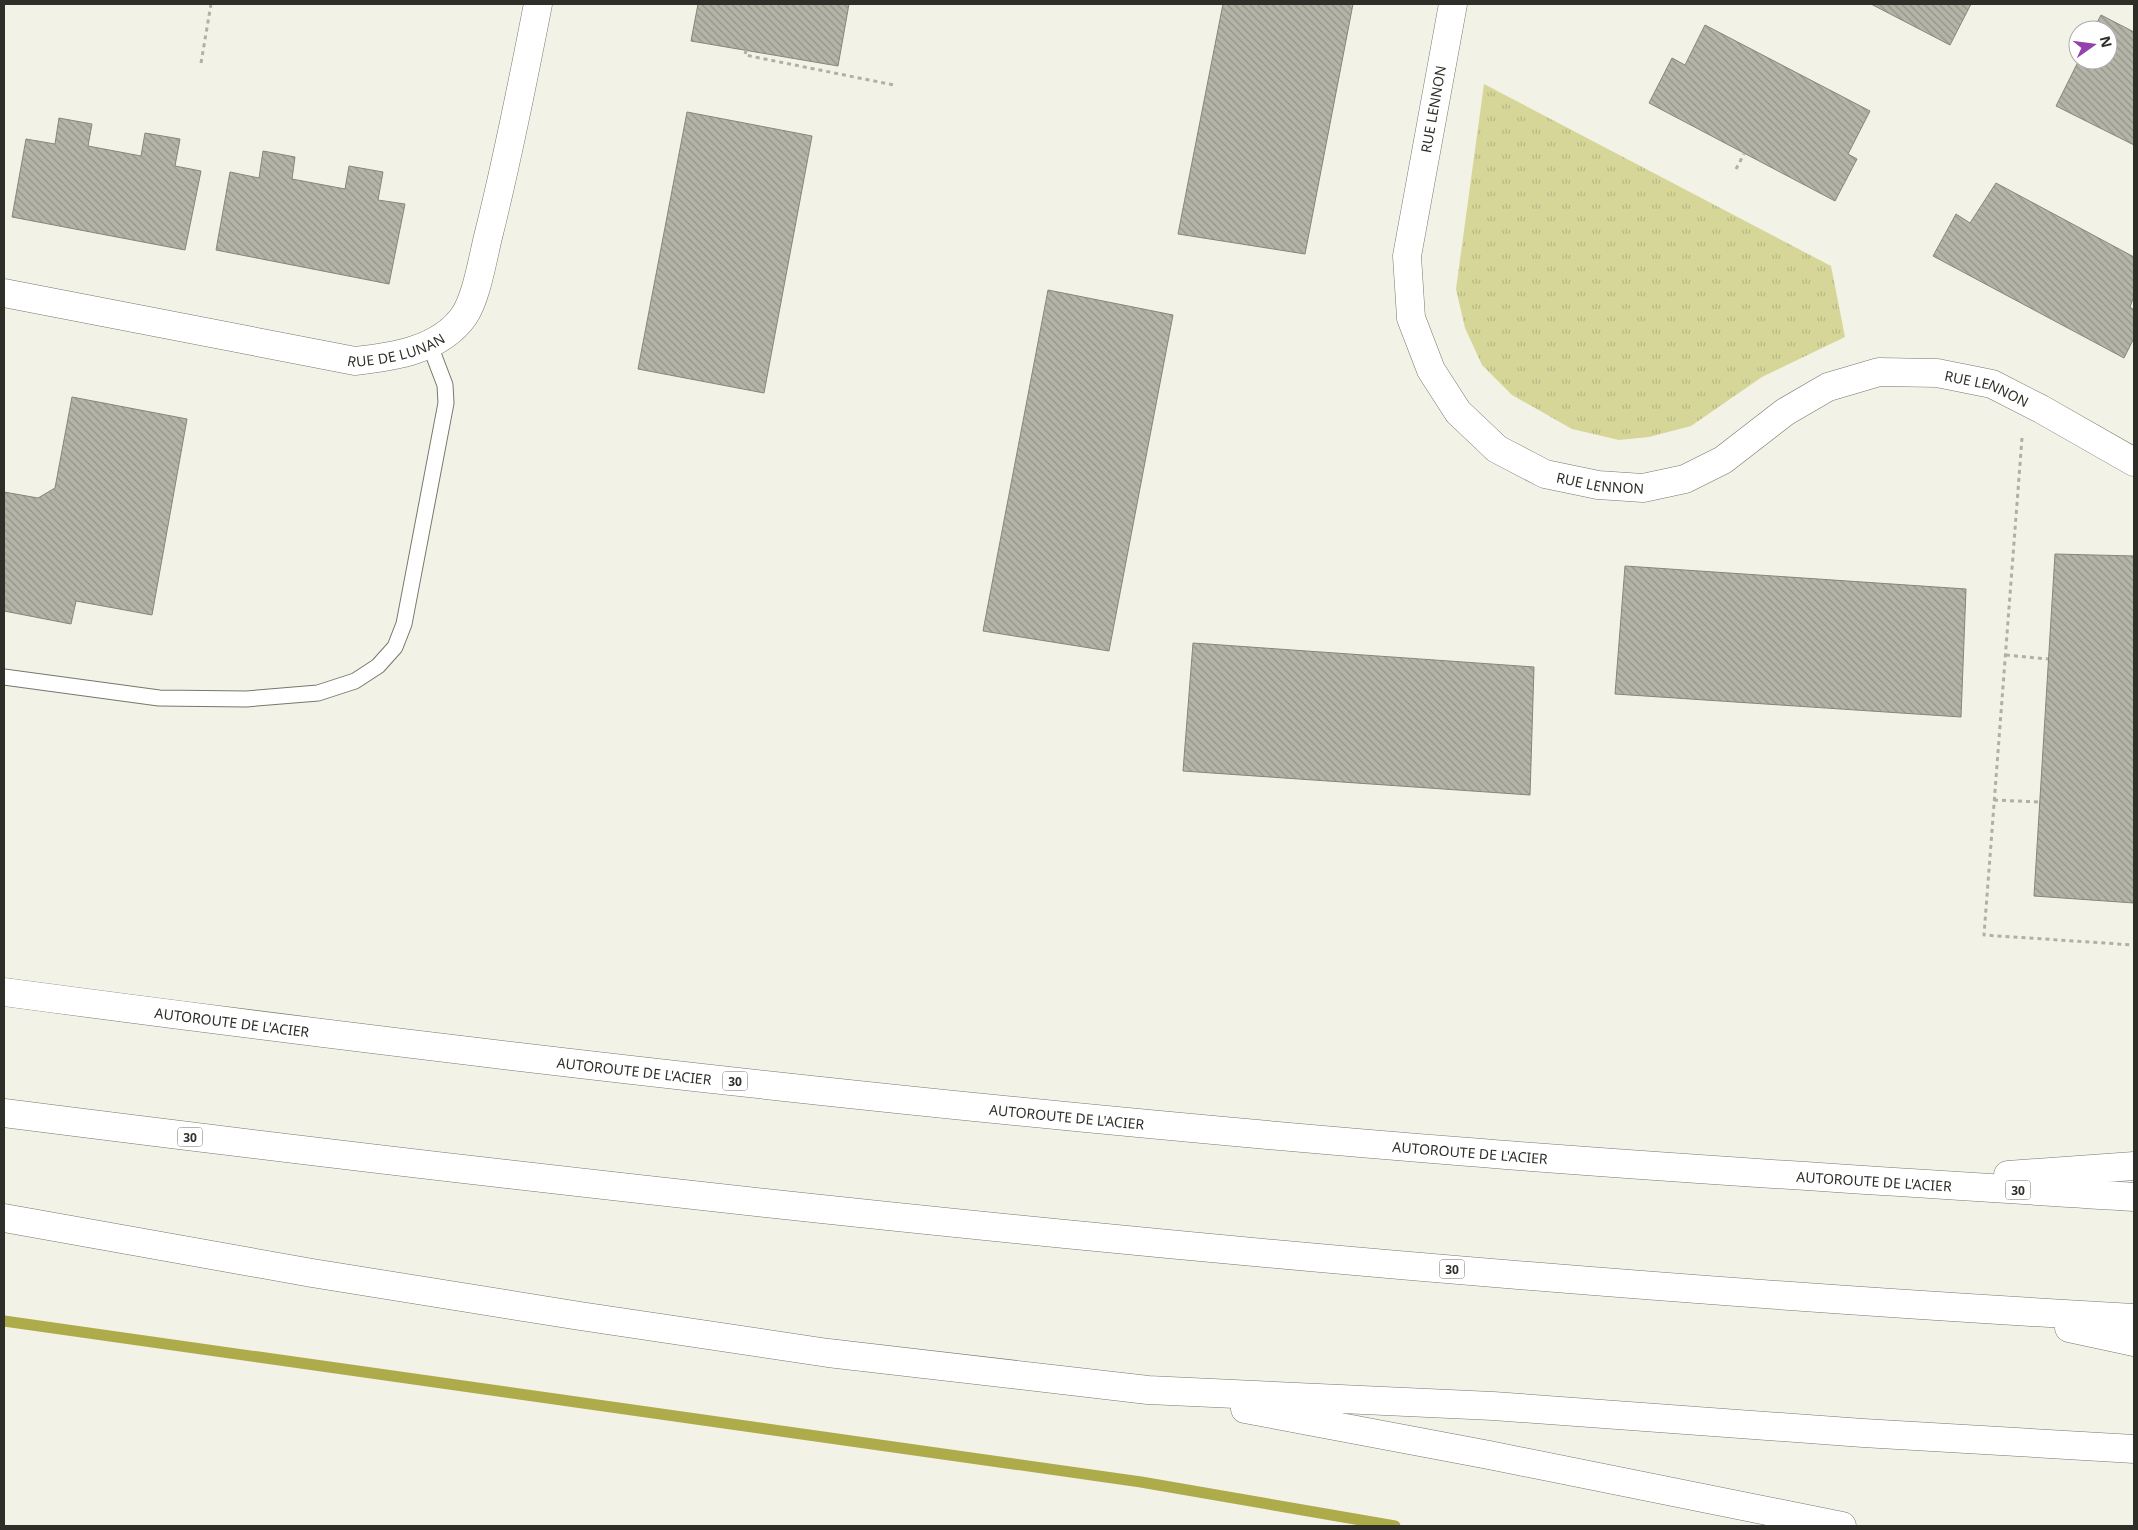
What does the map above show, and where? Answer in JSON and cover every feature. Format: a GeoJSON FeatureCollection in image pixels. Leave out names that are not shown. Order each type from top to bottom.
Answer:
{"type":"FeatureCollection","features":[{"type":"Feature","properties":{"kind":"main road","name":"RUE DE LUNAN"},"geometry":{"type":"LineString","coordinates":[[4,293],[355,361],[387,358],[429,343],[442,336],[464,316],[477,284],[516,123],[538,4]]}},
{"type":"Feature","properties":{"kind":"main road","name":"RUE LENNON"},"geometry":{"type":"LineString","coordinates":[[1453,4],[1407,256],[1411,318],[1432,370],[1458,412],[1497,449],[1545,474],[1598,485],[1643,488],[1685,479],[1723,460],[1785,412],[1828,387],[1879,372],[1937,373],[1992,384],[2025,400],[2134,462]]}},
{"type":"Feature","properties":{"kind":"main road","name":"AUTOROUTE DE L'ACIER"},"geometry":{"type":"LineString","coordinates":[[4,992],[600,1067],[1175,1126],[1478,1153],[2134,1197]]}},
{"type":"Feature","properties":{"kind":"main road","name":"30"},"geometry":{"type":"LineString","coordinates":[[4,1113],[377,1160],[961,1224],[1514,1275],[1982,1310],[2134,1318]]}},
{"type":"Feature","properties":{"kind":"main road"},"geometry":{"type":"LineString","coordinates":[[1902,1182],[2134,1166]]}},
{"type":"Feature","properties":{"kind":"main road"},"geometry":{"type":"LineString","coordinates":[[4,1218],[312,1273],[580,1316],[828,1353],[1148,1390],[1513,1407],[1863,1433],[2134,1449]]}},
{"type":"Feature","properties":{"kind":"main road"},"geometry":{"type":"LineString","coordinates":[[1982,1310],[2134,1342]]}},
{"type":"Feature","properties":{"kind":"main road"},"geometry":{"type":"LineString","coordinates":[[1148,1390],[1489,1455],[1842,1526]]}},
{"type":"Feature","properties":{"kind":"lane"},"geometry":{"type":"LineString","coordinates":[[4,677],[160,698],[246,699],[318,692],[355,681],[378,666],[395,646],[404,624],[446,403],[445,385],[429,343]]}},
{"type":"Feature","properties":{"kind":"path"},"geometry":{"type":"LineString","coordinates":[[201,63],[211,4]]}},
{"type":"Feature","properties":{"kind":"path"},"geometry":{"type":"LineString","coordinates":[[746,50],[745,55],[894,85]]}},
{"type":"Feature","properties":{"kind":"path"},"geometry":{"type":"LineString","coordinates":[[1736,169],[1744,154]]}},
{"type":"Feature","properties":{"kind":"path"},"geometry":{"type":"LineString","coordinates":[[2025,400],[1984,935],[2134,945]]}},
{"type":"Feature","properties":{"kind":"path"},"geometry":{"type":"LineString","coordinates":[[2006,655],[2048,659]]}},
{"type":"Feature","properties":{"kind":"path"},"geometry":{"type":"LineString","coordinates":[[1994,800],[2040,802]]}},
{"type":"Feature","properties":{"kind":"green space"},"geometry":{"type":"Polygon","coordinates":[[[1484,84],[1831,266],[1845,337],[1762,377],[1691,426],[1649,437],[1619,440],[1572,429],[1512,395],[1482,365],[1465,328],[1456,289],[1484,84]]]}},
{"type":"Feature","properties":{"kind":"building"},"geometry":{"type":"Polygon","coordinates":[[[698,4],[849,4],[838,66],[691,41],[698,4]]]}},
{"type":"Feature","properties":{"kind":"building"},"geometry":{"type":"Polygon","coordinates":[[[1223,4],[1353,4],[1305,254],[1178,234],[1223,4]]]}},
{"type":"Feature","properties":{"kind":"building"},"geometry":{"type":"Polygon","coordinates":[[[1871,4],[1971,4],[1950,45],[1871,4]]]}},
{"type":"Feature","properties":{"kind":"building"},"geometry":{"type":"Polygon","coordinates":[[[2101,15],[2111,20],[2098,20],[2101,15]]]}},
{"type":"Feature","properties":{"kind":"building"},"geometry":{"type":"Polygon","coordinates":[[[2118,24],[2134,32],[2134,145],[2056,106],[2074,70],[2118,70],[2118,24]]]}},
{"type":"Feature","properties":{"kind":"building"},"geometry":{"type":"Polygon","coordinates":[[[1705,25],[1870,111],[1848,154],[1857,159],[1835,201],[1649,103],[1672,58],[1685,65],[1705,25]]]}},
{"type":"Feature","properties":{"kind":"building"},"geometry":{"type":"Polygon","coordinates":[[[687,112],[812,136],[764,393],[638,369],[687,112]]]}},
{"type":"Feature","properties":{"kind":"building"},"geometry":{"type":"Polygon","coordinates":[[[59,118],[92,124],[88,146],[141,156],[145,133],[180,139],[175,166],[201,171],[185,250],[12,217],[26,139],[55,144],[59,118]]]}},
{"type":"Feature","properties":{"kind":"building"},"geometry":{"type":"Polygon","coordinates":[[[263,151],[295,157],[292,179],[345,189],[349,166],[383,172],[378,200],[405,204],[389,284],[216,250],[230,172],[259,178],[263,151]]]}},
{"type":"Feature","properties":{"kind":"building"},"geometry":{"type":"Polygon","coordinates":[[[1996,183],[2134,257],[2134,296],[2130,307],[2134,310],[2134,338],[2124,358],[1933,256],[1956,214],[1970,223],[1996,183]]]}},
{"type":"Feature","properties":{"kind":"building"},"geometry":{"type":"Polygon","coordinates":[[[1048,290],[1173,315],[1109,651],[983,631],[1048,290]]]}},
{"type":"Feature","properties":{"kind":"building"},"geometry":{"type":"Polygon","coordinates":[[[72,397],[187,419],[152,615],[76,601],[71,624],[4,611],[4,492],[38,498],[55,488],[72,397]]]}},
{"type":"Feature","properties":{"kind":"building"},"geometry":{"type":"Polygon","coordinates":[[[2055,554],[2134,556],[2134,903],[2034,896],[2055,554]]]}},
{"type":"Feature","properties":{"kind":"building"},"geometry":{"type":"Polygon","coordinates":[[[1625,566],[1966,589],[1961,717],[1615,694],[1625,566]]]}},
{"type":"Feature","properties":{"kind":"building"},"geometry":{"type":"Polygon","coordinates":[[[1193,643],[1534,667],[1530,795],[1183,771],[1193,643]]]}},
{"type":"Feature","properties":{"kind":"waterway"},"geometry":{"type":"LineString","coordinates":[[4,1321],[1141,1482],[1395,1526]]}}]}
